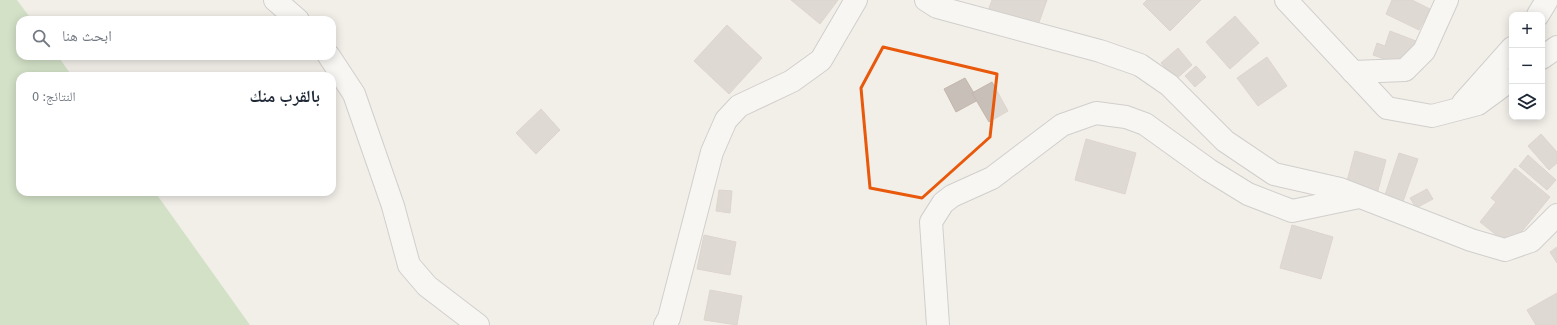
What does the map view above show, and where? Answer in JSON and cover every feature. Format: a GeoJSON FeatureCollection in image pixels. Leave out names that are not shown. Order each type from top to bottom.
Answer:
{"type":"FeatureCollection","features":[{"type":"Feature","properties":{"kind":"street"},"geometry":{"type":"LineString","coordinates":[[275,0],[293,16]]}},
{"type":"Feature","properties":{"kind":"street"},"geometry":{"type":"LineString","coordinates":[[665,325],[669,318],[712,152],[726,120],[739,106],[792,81],[822,60],[856,0]]}},
{"type":"Feature","properties":{"kind":"street"},"geometry":{"type":"LineString","coordinates":[[926,0],[937,7],[1100,51],[1140,66],[1169,85],[1225,141],[1274,174],[1340,190],[1471,240],[1505,250],[1531,241],[1557,215]]}},
{"type":"Feature","properties":{"kind":"street"},"geometry":{"type":"LineString","coordinates":[[1286,0],[1387,108],[1432,116],[1478,104],[1509,81]]}},
{"type":"Feature","properties":{"kind":"street"},"geometry":{"type":"LineString","coordinates":[[1353,72],[1405,70],[1424,51],[1447,0]]}},
{"type":"Feature","properties":{"kind":"street"},"geometry":{"type":"LineString","coordinates":[[1540,12],[1547,0]]}},
{"type":"Feature","properties":{"kind":"street"},"geometry":{"type":"LineString","coordinates":[[1545,56],[1557,47]]}},
{"type":"Feature","properties":{"kind":"street"},"geometry":{"type":"LineString","coordinates":[[1458,109],[1509,51]]}},
{"type":"Feature","properties":{"kind":"street"},"geometry":{"type":"LineString","coordinates":[[331,60],[356,100],[393,206],[409,265],[427,286],[478,325]]}},
{"type":"Feature","properties":{"kind":"street"},"geometry":{"type":"LineString","coordinates":[[938,325],[931,222],[943,203],[952,196],[992,178],[1062,125],[1096,113],[1126,117],[1145,124],[1209,170],[1248,194],[1292,211],[1360,197]]}},
{"type":"Feature","properties":{"kind":"highlighted area"},"geometry":{"type":"Polygon","coordinates":[[[883,47],[997,74],[990,137],[922,198],[870,188],[861,88],[883,47]]]}},
{"type":"Feature","properties":{"kind":"green space"},"geometry":{"type":"Polygon","coordinates":[[[0,0],[17,0],[29,16],[16,16],[16,60],[61,60],[69,72],[16,72],[16,196],[158,196],[250,325],[0,325],[0,0]]]}},
{"type":"Feature","properties":{"kind":"building"},"geometry":{"type":"Polygon","coordinates":[[[791,0],[838,0],[820,24],[791,0]]]}},
{"type":"Feature","properties":{"kind":"building"},"geometry":{"type":"Polygon","coordinates":[[[992,0],[1047,0],[1032,42],[983,24],[992,0]]]}},
{"type":"Feature","properties":{"kind":"building"},"geometry":{"type":"Polygon","coordinates":[[[1147,0],[1201,0],[1170,31],[1143,4],[1147,0]]]}},
{"type":"Feature","properties":{"kind":"building"},"geometry":{"type":"Polygon","coordinates":[[[1392,0],[1412,0],[1430,9],[1419,30],[1386,14],[1392,0]]]}},
{"type":"Feature","properties":{"kind":"building"},"geometry":{"type":"Polygon","coordinates":[[[1235,16],[1259,43],[1230,69],[1206,42],[1235,16]]]}},
{"type":"Feature","properties":{"kind":"building"},"geometry":{"type":"Polygon","coordinates":[[[727,25],[762,58],[729,94],[694,61],[727,25]]]}},
{"type":"Feature","properties":{"kind":"building"},"geometry":{"type":"Polygon","coordinates":[[[1390,31],[1416,41],[1406,67],[1373,55],[1377,43],[1385,46],[1390,31]]]}},
{"type":"Feature","properties":{"kind":"building"},"geometry":{"type":"Polygon","coordinates":[[[1178,48],[1192,65],[1175,80],[1161,63],[1178,48]]]}},
{"type":"Feature","properties":{"kind":"building"},"geometry":{"type":"Polygon","coordinates":[[[1267,57],[1287,86],[1258,106],[1237,78],[1267,57]]]}},
{"type":"Feature","properties":{"kind":"building"},"geometry":{"type":"Polygon","coordinates":[[[1196,66],[1206,77],[1195,87],[1185,76],[1196,66]]]}},
{"type":"Feature","properties":{"kind":"building"},"geometry":{"type":"Polygon","coordinates":[[[965,78],[978,100],[956,112],[944,89],[965,78]]]}},
{"type":"Feature","properties":{"kind":"building"},"geometry":{"type":"Polygon","coordinates":[[[992,82],[1008,111],[989,122],[972,93],[992,82]]]}},
{"type":"Feature","properties":{"kind":"building"},"geometry":{"type":"Polygon","coordinates":[[[541,109],[560,130],[536,154],[516,133],[541,109]]]}},
{"type":"Feature","properties":{"kind":"building"},"geometry":{"type":"Polygon","coordinates":[[[1541,134],[1557,152],[1557,163],[1549,170],[1528,146],[1541,134]]]}},
{"type":"Feature","properties":{"kind":"building"},"geometry":{"type":"Polygon","coordinates":[[[1086,139],[1136,153],[1125,194],[1075,180],[1086,139]]]}},
{"type":"Feature","properties":{"kind":"building"},"geometry":{"type":"Polygon","coordinates":[[[1355,151],[1386,160],[1373,209],[1342,200],[1355,151]]]}},
{"type":"Feature","properties":{"kind":"building"},"geometry":{"type":"Polygon","coordinates":[[[1399,153],[1418,159],[1400,210],[1382,204],[1399,153]]]}},
{"type":"Feature","properties":{"kind":"building"},"geometry":{"type":"Polygon","coordinates":[[[1528,155],[1556,180],[1547,190],[1519,166],[1528,155]]]}},
{"type":"Feature","properties":{"kind":"building"},"geometry":{"type":"Polygon","coordinates":[[[1515,168],[1550,197],[1510,246],[1480,222],[1496,202],[1491,198],[1515,168]]]}},
{"type":"Feature","properties":{"kind":"building"},"geometry":{"type":"Polygon","coordinates":[[[1427,189],[1433,199],[1416,208],[1410,198],[1427,189]]]}},
{"type":"Feature","properties":{"kind":"building"},"geometry":{"type":"Polygon","coordinates":[[[719,190],[732,191],[730,213],[716,211],[719,190]]]}},
{"type":"Feature","properties":{"kind":"building"},"geometry":{"type":"Polygon","coordinates":[[[1292,225],[1333,237],[1321,279],[1280,268],[1292,225]]]}},
{"type":"Feature","properties":{"kind":"building"},"geometry":{"type":"Polygon","coordinates":[[[704,235],[736,242],[730,275],[697,269],[704,235]]]}},
{"type":"Feature","properties":{"kind":"building"},"geometry":{"type":"Polygon","coordinates":[[[1557,247],[1557,263],[1550,252],[1557,247]]]}},
{"type":"Feature","properties":{"kind":"building"},"geometry":{"type":"Polygon","coordinates":[[[710,290],[742,296],[737,325],[704,320],[710,290]]]}},
{"type":"Feature","properties":{"kind":"building"},"geometry":{"type":"Polygon","coordinates":[[[1557,293],[1557,325],[1536,325],[1527,310],[1557,293]]]}}]}
